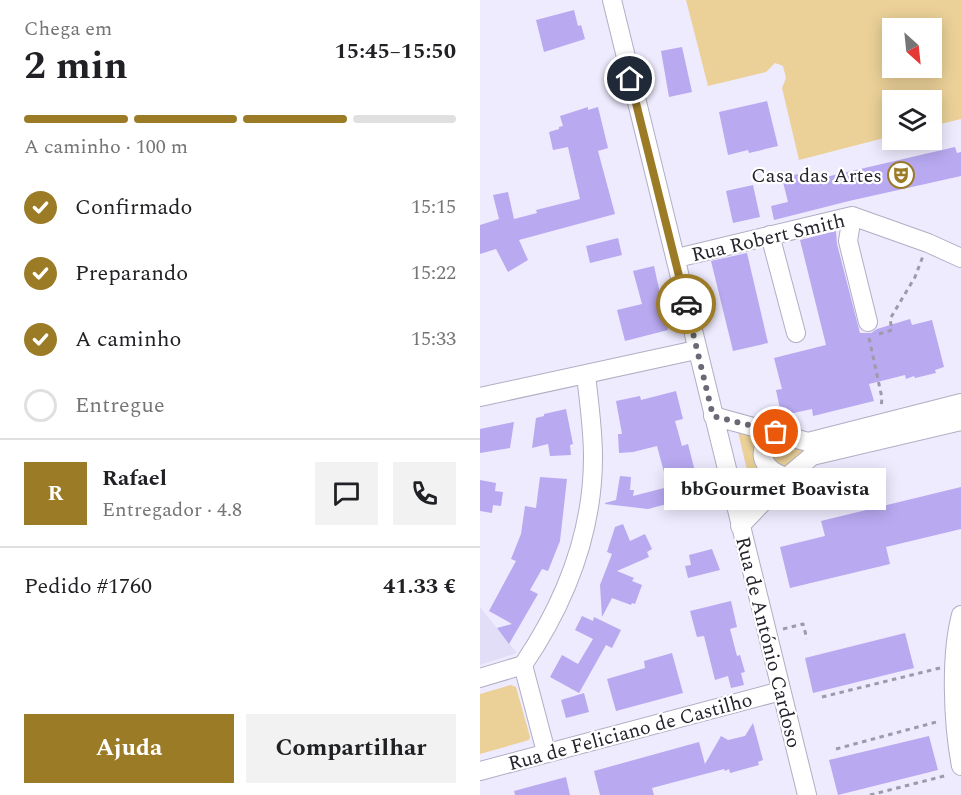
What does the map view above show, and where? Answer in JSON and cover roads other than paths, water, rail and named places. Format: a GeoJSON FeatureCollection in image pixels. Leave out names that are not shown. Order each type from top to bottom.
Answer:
{"type":"FeatureCollection","features":[{"type":"Feature","properties":{"kind":"street","name":"Rua de António Cardoso"},"geometry":{"type":"LineString","coordinates":[[612,0],[807,795]]}},
{"type":"Feature","properties":{"kind":"street","name":"Rua Robert Smith"},"geometry":{"type":"LineString","coordinates":[[676,258],[852,216],[928,243],[961,258]]}},
{"type":"Feature","properties":{"kind":"street"},"geometry":{"type":"LineString","coordinates":[[852,216],[848,241],[868,322]]}},
{"type":"Feature","properties":{"kind":"street"},"geometry":{"type":"LineString","coordinates":[[771,236],[796,333]]}},
{"type":"Feature","properties":{"kind":"street"},"geometry":{"type":"LineString","coordinates":[[480,397],[696,350]]}},
{"type":"Feature","properties":{"kind":"street"},"geometry":{"type":"LineString","coordinates":[[480,678],[523,665],[545,632],[580,554],[591,493],[594,457],[586,375]]}},
{"type":"Feature","properties":{"kind":"street"},"geometry":{"type":"LineString","coordinates":[[713,416],[808,442],[961,403]]}},
{"type":"Feature","properties":{"kind":"street"},"geometry":{"type":"LineString","coordinates":[[740,526],[787,477],[812,456],[961,421]]}},
{"type":"Feature","properties":{"kind":"street"},"geometry":{"type":"LineString","coordinates":[[937,427],[961,436]]}},
{"type":"Feature","properties":{"kind":"street"},"geometry":{"type":"LineString","coordinates":[[776,432],[764,445],[762,455],[768,468],[777,475],[787,477]]}},
{"type":"Feature","properties":{"kind":"street"},"geometry":{"type":"LineString","coordinates":[[956,770],[958,750],[957,632],[961,615]]}},
{"type":"Feature","properties":{"kind":"street"},"geometry":{"type":"LineString","coordinates":[[523,665],[546,752]]}},
{"type":"Feature","properties":{"kind":"street","name":"Rua de Feliciano de Castilho"},"geometry":{"type":"LineString","coordinates":[[480,771],[781,691]]}},
{"type":"Feature","properties":{"kind":"place","name":"Casa das Artes"},"geometry":{"type":"Point","coordinates":[901,175]}},
{"type":"Feature","properties":{"kind":"place","name":"bbGourmet Boavista"},"geometry":{"type":"Point","coordinates":[776,432]}}]}
